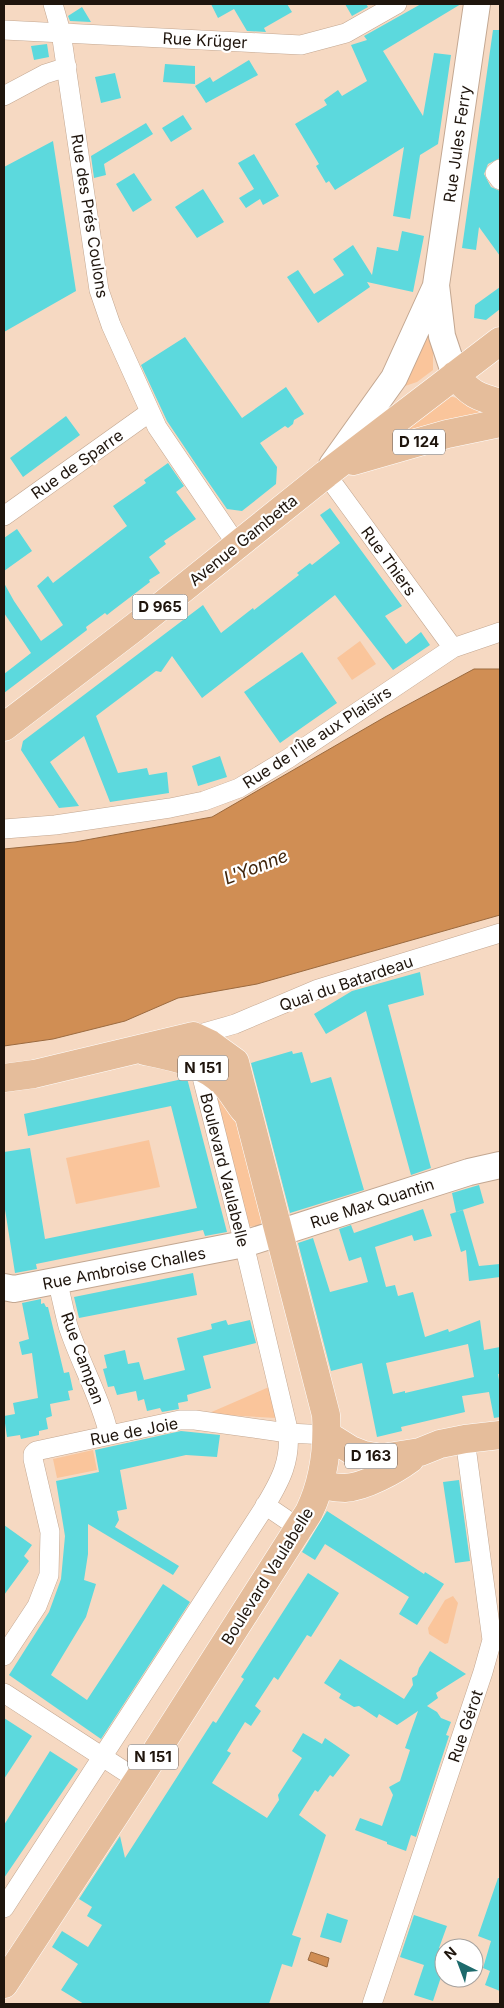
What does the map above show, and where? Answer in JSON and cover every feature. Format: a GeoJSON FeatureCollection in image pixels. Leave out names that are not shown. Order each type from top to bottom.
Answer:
{"type":"FeatureCollection","features":[{"type":"Feature","properties":{"kind":"main road","name":"Rue Jules Ferry"},"geometry":{"type":"LineString","coordinates":[[455,375],[442,336],[436,285],[477,4]]}},
{"type":"Feature","properties":{"kind":"main road","name":"Rue Jules Ferry"},"geometry":{"type":"LineString","coordinates":[[333,469],[394,378],[436,285]]}},
{"type":"Feature","properties":{"kind":"main road","name":"Avenue Gambetta"},"geometry":{"type":"LineString","coordinates":[[4,727],[135,627],[333,469],[500,341]]}},
{"type":"Feature","properties":{"kind":"main road"},"geometry":{"type":"LineString","coordinates":[[455,375],[466,389],[478,397],[500,403]]}},
{"type":"Feature","properties":{"kind":"main road","name":"Avenue Gambetta"},"geometry":{"type":"LineString","coordinates":[[333,469],[447,434],[500,423]]}},
{"type":"Feature","properties":{"kind":"main road","name":"Boulevard Vaulabelle"},"geometry":{"type":"LineString","coordinates":[[4,1078],[34,1074],[193,1036]]}},
{"type":"Feature","properties":{"kind":"main road","name":"N 151"},"geometry":{"type":"LineString","coordinates":[[193,1036],[210,1044],[235,1062]]}},
{"type":"Feature","properties":{"kind":"main road","name":"Boulevard Vaulabelle"},"geometry":{"type":"LineString","coordinates":[[140,1050],[182,1059],[199,1065],[226,1085],[248,1115]]}},
{"type":"Feature","properties":{"kind":"main road","name":"Boulevard Vaulabelle"},"geometry":{"type":"LineString","coordinates":[[4,1984],[138,1780],[299,1528],[309,1512],[321,1485],[327,1435],[325,1410],[235,1062]]}},
{"type":"Feature","properties":{"kind":"main road","name":"Rue Max Quantin"},"geometry":{"type":"LineString","coordinates":[[244,1244],[469,1172],[500,1165]]}},
{"type":"Feature","properties":{"kind":"main road","name":"Rue Ambroise Challes"},"geometry":{"type":"LineString","coordinates":[[4,1288],[14,1289],[244,1244]]}},
{"type":"Feature","properties":{"kind":"main road","name":"D 163"},"geometry":{"type":"LineString","coordinates":[[327,1435],[364,1456],[382,1458],[420,1452],[440,1444],[465,1439],[500,1435]]}},
{"type":"Feature","properties":{"kind":"main road"},"geometry":{"type":"LineString","coordinates":[[321,1485],[344,1488],[357,1486],[397,1468],[420,1452]]}},
{"type":"Feature","properties":{"kind":"street","name":"Rue des Prés Coulons"},"geometry":{"type":"LineString","coordinates":[[53,4],[62,32],[99,290],[111,325],[156,427],[237,545]]}},
{"type":"Feature","properties":{"kind":"street","name":"Rue Krüger"},"geometry":{"type":"LineString","coordinates":[[4,30],[301,45],[346,33],[397,4]]}},
{"type":"Feature","properties":{"kind":"street"},"geometry":{"type":"LineString","coordinates":[[4,96],[45,74],[67,67]]}},
{"type":"Feature","properties":{"kind":"street"},"geometry":{"type":"LineString","coordinates":[[500,169],[495,173],[500,180]]}},
{"type":"Feature","properties":{"kind":"street","name":"Rue de Sparre"},"geometry":{"type":"LineString","coordinates":[[4,516],[150,412]]}},
{"type":"Feature","properties":{"kind":"street","name":"Rue Thiers"},"geometry":{"type":"LineString","coordinates":[[333,469],[453,648]]}},
{"type":"Feature","properties":{"kind":"street","name":"Rue de l'Île aux Plaisirs"},"geometry":{"type":"LineString","coordinates":[[4,828],[55,825],[170,808],[204,801],[238,788],[289,758],[453,648],[500,632]]}},
{"type":"Feature","properties":{"kind":"street","name":"Quai du Batardeau"},"geometry":{"type":"LineString","coordinates":[[193,1036],[235,1024],[318,989],[500,933]]}},
{"type":"Feature","properties":{"kind":"street","name":"Boulevard Vaulabelle"},"geometry":{"type":"LineString","coordinates":[[235,1024],[233,1044],[235,1062]]}},
{"type":"Feature","properties":{"kind":"street","name":"Boulevard Vaulabelle"},"geometry":{"type":"LineString","coordinates":[[4,1908],[100,1757],[265,1505],[283,1472],[289,1445],[288,1432],[244,1244],[199,1065]]}},
{"type":"Feature","properties":{"kind":"street","name":"Rue Campan"},"geometry":{"type":"LineString","coordinates":[[57,1280],[68,1326],[92,1383],[109,1435]]}},
{"type":"Feature","properties":{"kind":"street","name":"Rue de Joie"},"geometry":{"type":"LineString","coordinates":[[4,1656],[37,1606],[49,1575],[50,1532],[33,1454],[36,1451],[180,1420],[195,1420],[327,1435]]}},
{"type":"Feature","properties":{"kind":"street","name":"Rue Gérot"},"geometry":{"type":"LineString","coordinates":[[372,2004],[492,1640],[465,1439]]}},
{"type":"Feature","properties":{"kind":"street"},"geometry":{"type":"LineString","coordinates":[[265,1505],[299,1528]]}},
{"type":"Feature","properties":{"kind":"street"},"geometry":{"type":"LineString","coordinates":[[4,1693],[138,1780]]}},
{"type":"Feature","properties":{"kind":"shaded area"},"geometry":{"type":"Polygon","coordinates":[[[427,335],[433,349],[433,370],[417,382],[402,387],[427,335]]]}},
{"type":"Feature","properties":{"kind":"shaded area"},"geometry":{"type":"Polygon","coordinates":[[[448,396],[467,400],[488,412],[404,434],[406,428],[448,396]]]}},
{"type":"Feature","properties":{"kind":"shaded area"},"geometry":{"type":"Polygon","coordinates":[[[360,641],[376,664],[352,680],[337,658],[360,641]]]}},
{"type":"Feature","properties":{"kind":"shaded area"},"geometry":{"type":"Polygon","coordinates":[[[212,1084],[233,1111],[264,1220],[257,1227],[248,1226],[212,1084]]]}},
{"type":"Feature","properties":{"kind":"shaded area"},"geometry":{"type":"Polygon","coordinates":[[[149,1140],[160,1187],[76,1204],[66,1158],[149,1140]]]}},
{"type":"Feature","properties":{"kind":"shaded area"},"geometry":{"type":"Polygon","coordinates":[[[269,1387],[276,1418],[207,1414],[269,1387]]]}},
{"type":"Feature","properties":{"kind":"shaded area"},"geometry":{"type":"Polygon","coordinates":[[[93,1450],[97,1470],[57,1478],[53,1459],[93,1450]]]}},
{"type":"Feature","properties":{"kind":"shaded area"},"geometry":{"type":"Polygon","coordinates":[[[453,1596],[458,1603],[448,1643],[445,1644],[429,1634],[428,1628],[445,1600],[453,1596]]]}},
{"type":"Feature","properties":{"kind":"water","name":"L'Yonne"},"geometry":{"type":"Polygon","coordinates":[[[474,669],[500,669],[500,915],[257,984],[178,998],[125,1021],[53,1039],[4,1046],[4,849],[75,842],[212,817],[385,717],[474,669]]]}},
{"type":"Feature","properties":{"kind":"water"},"geometry":{"type":"Polygon","coordinates":[[[311,1952],[329,1958],[327,1967],[308,1960],[311,1952]]]}},
{"type":"Feature","properties":{"kind":"building"},"geometry":{"type":"Polygon","coordinates":[[[211,4],[287,4],[292,12],[264,28],[266,32],[247,31],[234,9],[218,18],[211,4]]]}},
{"type":"Feature","properties":{"kind":"building"},"geometry":{"type":"Polygon","coordinates":[[[345,4],[366,4],[368,7],[352,16],[345,4]]]}},
{"type":"Feature","properties":{"kind":"building"},"geometry":{"type":"Polygon","coordinates":[[[421,4],[461,4],[383,51],[423,116],[434,53],[451,55],[438,144],[420,155],[410,219],[393,216],[404,147],[335,190],[329,181],[326,183],[316,166],[319,164],[295,124],[327,105],[324,100],[338,90],[342,96],[367,81],[351,45],[367,40],[364,36],[421,4]]]}},
{"type":"Feature","properties":{"kind":"building"},"geometry":{"type":"Polygon","coordinates":[[[82,7],[91,22],[70,21],[68,16],[82,7]]]}},
{"type":"Feature","properties":{"kind":"building"},"geometry":{"type":"Polygon","coordinates":[[[493,30],[500,30],[500,158],[488,164],[484,174],[491,187],[500,191],[500,256],[479,227],[476,250],[462,248],[493,30]]]}},
{"type":"Feature","properties":{"kind":"building"},"geometry":{"type":"Polygon","coordinates":[[[47,44],[49,57],[34,60],[31,46],[47,44]]]}},
{"type":"Feature","properties":{"kind":"building"},"geometry":{"type":"Polygon","coordinates":[[[249,60],[258,75],[206,103],[195,86],[210,77],[213,82],[249,60]]]}},
{"type":"Feature","properties":{"kind":"building"},"geometry":{"type":"Polygon","coordinates":[[[165,64],[195,66],[195,84],[163,82],[165,64]]]}},
{"type":"Feature","properties":{"kind":"building"},"geometry":{"type":"Polygon","coordinates":[[[115,73],[121,98],[101,103],[95,77],[115,73]]]}},
{"type":"Feature","properties":{"kind":"building"},"geometry":{"type":"Polygon","coordinates":[[[183,115],[192,129],[171,142],[162,128],[183,115]]]}},
{"type":"Feature","properties":{"kind":"building"},"geometry":{"type":"Polygon","coordinates":[[[146,123],[153,134],[104,164],[106,175],[94,178],[91,156],[146,123]]]}},
{"type":"Feature","properties":{"kind":"building"},"geometry":{"type":"Polygon","coordinates":[[[53,141],[76,291],[4,332],[4,167],[53,141]]]}},
{"type":"Feature","properties":{"kind":"building"},"geometry":{"type":"Polygon","coordinates":[[[254,154],[279,196],[263,205],[260,199],[246,208],[239,198],[254,189],[238,163],[254,154]]]}},
{"type":"Feature","properties":{"kind":"building"},"geometry":{"type":"Polygon","coordinates":[[[134,173],[152,200],[133,212],[116,184],[134,173]]]}},
{"type":"Feature","properties":{"kind":"building"},"geometry":{"type":"Polygon","coordinates":[[[203,189],[224,222],[197,238],[175,207],[203,189]]]}},
{"type":"Feature","properties":{"kind":"building"},"geometry":{"type":"Polygon","coordinates":[[[402,231],[424,236],[413,292],[367,282],[370,287],[318,323],[287,277],[298,270],[314,294],[344,275],[333,259],[353,245],[372,275],[377,247],[398,251],[402,231]]]}},
{"type":"Feature","properties":{"kind":"building"},"geometry":{"type":"Polygon","coordinates":[[[500,287],[500,309],[486,320],[474,318],[475,305],[500,287]]]}},
{"type":"Feature","properties":{"kind":"building"},"geometry":{"type":"Polygon","coordinates":[[[185,337],[242,418],[286,387],[304,414],[294,420],[293,424],[288,428],[285,426],[260,443],[277,467],[276,484],[242,511],[227,509],[202,473],[167,421],[141,365],[185,337]]]}},
{"type":"Feature","properties":{"kind":"building"},"geometry":{"type":"Polygon","coordinates":[[[66,416],[80,435],[23,477],[10,458],[66,416]]]}},
{"type":"Feature","properties":{"kind":"building"},"geometry":{"type":"Polygon","coordinates":[[[168,463],[184,486],[176,492],[196,519],[164,541],[166,544],[149,557],[160,573],[107,615],[105,613],[86,627],[87,630],[4,693],[4,674],[31,653],[4,613],[4,583],[41,641],[63,625],[37,586],[48,576],[53,583],[127,526],[113,506],[146,483],[144,480],[168,463]]]}},
{"type":"Feature","properties":{"kind":"building"},"geometry":{"type":"Polygon","coordinates":[[[330,508],[402,606],[385,616],[406,644],[421,632],[430,645],[393,670],[335,595],[202,698],[172,656],[161,672],[156,671],[96,716],[118,773],[147,768],[149,775],[167,772],[169,793],[110,802],[84,736],[50,762],[79,806],[59,808],[21,750],[23,741],[203,605],[221,633],[253,608],[254,610],[299,575],[297,573],[310,563],[312,565],[340,543],[320,515],[330,508]]]}},
{"type":"Feature","properties":{"kind":"building"},"geometry":{"type":"Polygon","coordinates":[[[17,529],[32,551],[4,571],[4,538],[17,529]]]}},
{"type":"Feature","properties":{"kind":"building"},"geometry":{"type":"Polygon","coordinates":[[[302,652],[337,703],[280,743],[244,692],[302,652]]]}},
{"type":"Feature","properties":{"kind":"building"},"geometry":{"type":"Polygon","coordinates":[[[220,756],[227,777],[198,786],[192,766],[220,756]]]}},
{"type":"Feature","properties":{"kind":"building"},"geometry":{"type":"Polygon","coordinates":[[[420,972],[424,995],[388,1005],[431,1168],[411,1175],[366,1011],[326,1034],[314,1014],[352,991],[420,972]]]}},
{"type":"Feature","properties":{"kind":"building"},"geometry":{"type":"Polygon","coordinates":[[[292,1051],[293,1054],[302,1052],[311,1083],[331,1077],[364,1190],[290,1213],[251,1063],[292,1051]]]}},
{"type":"Feature","properties":{"kind":"building"},"geometry":{"type":"Polygon","coordinates":[[[187,1078],[227,1232],[205,1236],[203,1230],[36,1264],[37,1269],[15,1273],[4,1203],[4,1152],[30,1148],[45,1239],[197,1208],[171,1106],[28,1136],[24,1114],[187,1078]]]}},
{"type":"Feature","properties":{"kind":"building"},"geometry":{"type":"Polygon","coordinates":[[[479,1185],[484,1203],[456,1212],[452,1193],[479,1185]]]}},
{"type":"Feature","properties":{"kind":"building"},"geometry":{"type":"Polygon","coordinates":[[[423,1209],[432,1236],[414,1241],[412,1235],[375,1247],[386,1287],[395,1285],[398,1296],[413,1292],[425,1337],[448,1329],[449,1332],[480,1320],[484,1350],[500,1347],[500,1374],[498,1374],[500,1417],[494,1418],[489,1392],[462,1396],[465,1412],[401,1427],[402,1431],[377,1437],[362,1363],[331,1371],[298,1243],[313,1238],[330,1292],[368,1282],[361,1257],[349,1261],[339,1229],[351,1225],[354,1233],[423,1209]],[[468,1344],[386,1363],[393,1394],[474,1377],[468,1344]]]}},
{"type":"Feature","properties":{"kind":"building"},"geometry":{"type":"Polygon","coordinates":[[[463,1210],[479,1266],[500,1264],[500,1277],[469,1281],[466,1250],[461,1252],[450,1214],[463,1210]]]}},
{"type":"Feature","properties":{"kind":"building"},"geometry":{"type":"Polygon","coordinates":[[[193,1273],[197,1295],[79,1318],[74,1297],[193,1273]]]}},
{"type":"Feature","properties":{"kind":"building"},"geometry":{"type":"Polygon","coordinates":[[[41,1299],[41,1304],[44,1303],[48,1307],[64,1373],[69,1372],[73,1390],[68,1391],[70,1400],[50,1404],[52,1416],[46,1418],[48,1429],[39,1431],[39,1435],[21,1439],[20,1435],[7,1437],[4,1416],[15,1414],[13,1403],[38,1398],[32,1353],[22,1355],[19,1342],[29,1339],[22,1303],[41,1299]]]}},
{"type":"Feature","properties":{"kind":"building"},"geometry":{"type":"Polygon","coordinates":[[[226,1320],[228,1325],[250,1320],[256,1343],[203,1356],[211,1388],[187,1395],[188,1401],[178,1403],[179,1409],[162,1412],[160,1408],[147,1411],[144,1399],[138,1401],[136,1391],[117,1395],[114,1386],[108,1387],[103,1369],[107,1368],[104,1355],[125,1350],[128,1364],[139,1362],[144,1380],[185,1370],[177,1338],[212,1329],[211,1324],[226,1320]]]}},
{"type":"Feature","properties":{"kind":"building"},"geometry":{"type":"Polygon","coordinates":[[[181,1431],[220,1435],[217,1457],[186,1455],[120,1470],[127,1509],[117,1511],[119,1520],[115,1527],[179,1566],[173,1575],[88,1524],[88,1554],[84,1580],[96,1584],[86,1617],[51,1675],[87,1700],[163,1584],[190,1602],[101,1739],[9,1675],[49,1612],[61,1579],[65,1536],[56,1481],[99,1472],[95,1450],[181,1431]]]}},
{"type":"Feature","properties":{"kind":"building"},"geometry":{"type":"Polygon","coordinates":[[[459,1480],[470,1561],[455,1563],[443,1482],[459,1480]]]}},
{"type":"Feature","properties":{"kind":"building"},"geometry":{"type":"Polygon","coordinates":[[[327,1511],[424,1574],[425,1572],[444,1584],[417,1625],[399,1614],[409,1597],[325,1544],[315,1560],[302,1552],[327,1511]]]}},
{"type":"Feature","properties":{"kind":"building"},"geometry":{"type":"Polygon","coordinates":[[[4,1525],[32,1545],[24,1556],[29,1561],[4,1595],[4,1525]]]}},
{"type":"Feature","properties":{"kind":"building"},"geometry":{"type":"Polygon","coordinates":[[[308,1573],[339,1593],[311,1637],[307,1635],[278,1680],[274,1677],[255,1706],[261,1711],[251,1726],[245,1722],[227,1751],[231,1753],[212,1783],[267,1818],[279,1800],[278,1795],[302,1758],[292,1751],[303,1733],[322,1744],[325,1738],[350,1755],[333,1777],[330,1775],[318,1792],[315,1790],[299,1815],[326,1835],[292,1935],[301,1938],[292,1967],[282,1964],[269,2004],[84,2004],[61,1990],[78,1964],[52,1947],[62,1931],[88,1947],[102,1925],[87,1916],[92,1907],[79,1899],[120,1836],[125,1858],[213,1721],[216,1723],[244,1679],[241,1677],[308,1573]]]}},
{"type":"Feature","properties":{"kind":"building"},"geometry":{"type":"Polygon","coordinates":[[[430,1651],[466,1674],[436,1693],[438,1698],[427,1706],[437,1712],[441,1718],[451,1722],[446,1735],[449,1736],[416,1837],[411,1835],[406,1851],[355,1830],[360,1818],[382,1826],[393,1795],[389,1787],[400,1781],[410,1750],[405,1748],[418,1711],[397,1725],[379,1714],[377,1718],[359,1706],[354,1707],[339,1698],[341,1694],[324,1683],[340,1659],[404,1699],[413,1685],[412,1678],[417,1675],[419,1668],[430,1651]]]}},
{"type":"Feature","properties":{"kind":"building"},"geometry":{"type":"Polygon","coordinates":[[[4,1718],[32,1736],[4,1779],[4,1718]]]}},
{"type":"Feature","properties":{"kind":"building"},"geometry":{"type":"Polygon","coordinates":[[[50,1751],[78,1769],[4,1878],[4,1825],[50,1751]]]}},
{"type":"Feature","properties":{"kind":"building"},"geometry":{"type":"Polygon","coordinates":[[[498,1878],[500,1878],[500,1991],[485,1985],[490,1971],[484,1968],[484,1965],[491,1941],[478,1936],[498,1878]]]}},
{"type":"Feature","properties":{"kind":"building"},"geometry":{"type":"Polygon","coordinates":[[[327,1913],[348,1920],[341,1943],[320,1937],[327,1913]]]}},
{"type":"Feature","properties":{"kind":"building"},"geometry":{"type":"Polygon","coordinates":[[[414,1915],[447,1926],[443,1938],[434,1938],[434,1988],[437,1988],[433,2001],[414,1995],[424,1965],[400,1957],[414,1915]]]}}]}
